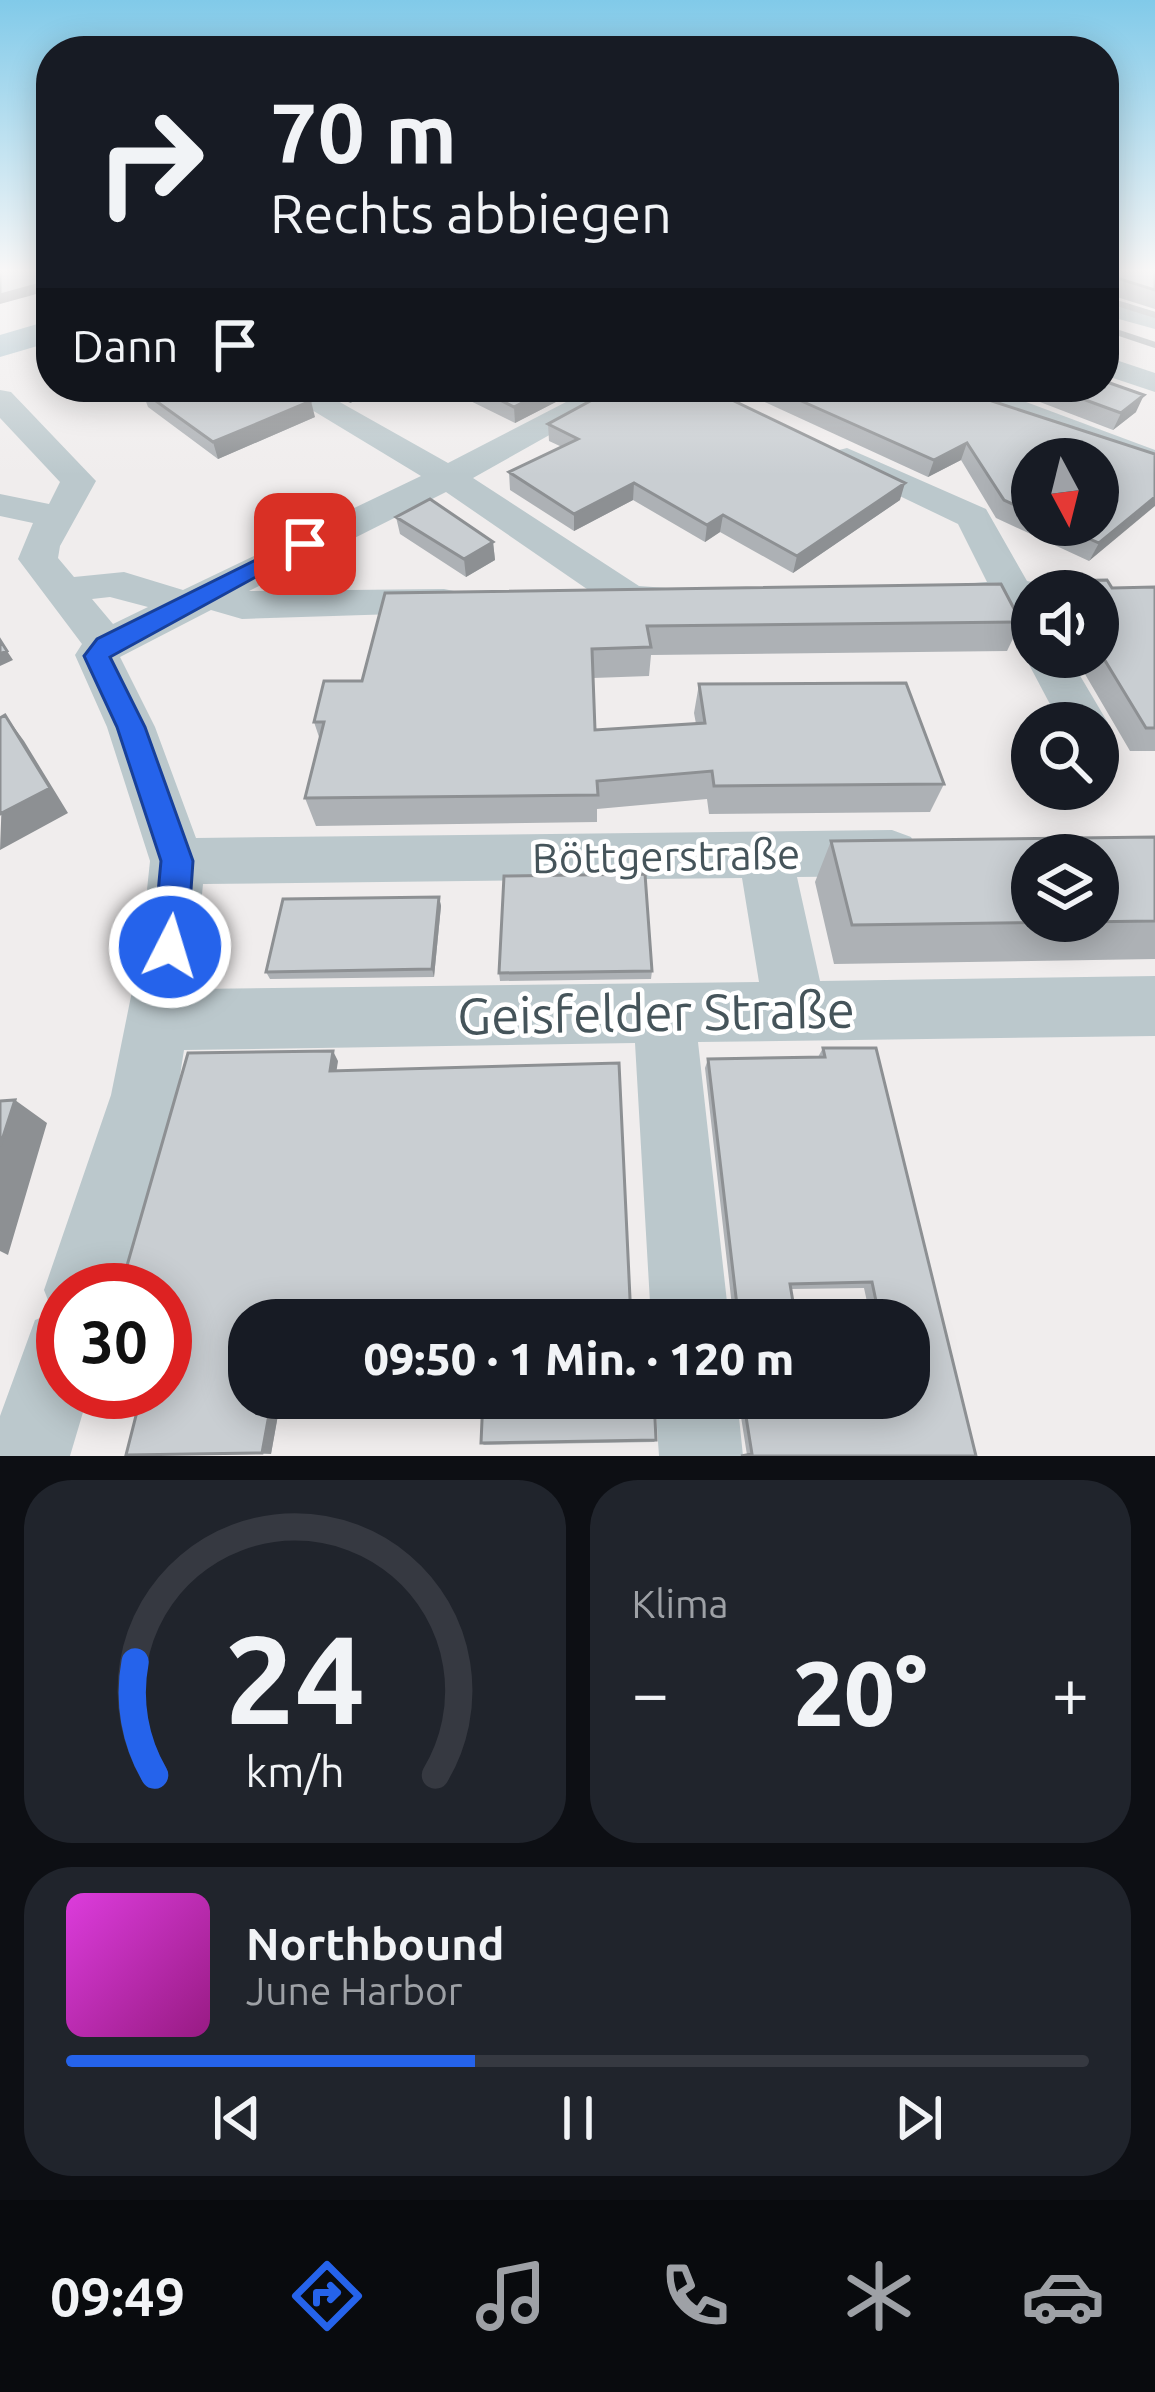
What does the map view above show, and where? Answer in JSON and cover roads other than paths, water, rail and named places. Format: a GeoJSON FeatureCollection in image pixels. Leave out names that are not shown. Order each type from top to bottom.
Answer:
{"type":"FeatureCollection","features":[{"type":"Feature","properties":{"kind":"street"},"geometry":{"type":"LineString","coordinates":[[1119,370],[1155,382]]}},
{"type":"Feature","properties":{"kind":"street"},"geometry":{"type":"LineString","coordinates":[[0,400],[78,481],[77,491],[41,537],[38,559],[105,660],[177,861],[144,1095],[91,1263]]}},
{"type":"Feature","properties":{"kind":"street"},"geometry":{"type":"LineString","coordinates":[[316,402],[448,477],[632,600]]}},
{"type":"Feature","properties":{"kind":"street"},"geometry":{"type":"LineString","coordinates":[[105,660],[193,601],[590,402]]}},
{"type":"Feature","properties":{"kind":"street"},"geometry":{"type":"LineString","coordinates":[[997,402],[1155,462]]}},
{"type":"Feature","properties":{"kind":"street"},"geometry":{"type":"LineString","coordinates":[[824,447],[973,517],[1011,581]]}},
{"type":"Feature","properties":{"kind":"street"},"geometry":{"type":"LineString","coordinates":[[0,506],[55,516]]}},
{"type":"Feature","properties":{"kind":"street"},"geometry":{"type":"LineString","coordinates":[[64,594],[116,581],[193,601],[242,605],[491,602]]}},
{"type":"Feature","properties":{"kind":"street"},"geometry":{"type":"LineString","coordinates":[[894,596],[1011,605]]}},
{"type":"Feature","properties":{"kind":"street"},"geometry":{"type":"LineString","coordinates":[[561,601],[727,598]]}},
{"type":"Feature","properties":{"kind":"street","name":"Böttgerstraße"},"geometry":{"type":"LineString","coordinates":[[177,861],[949,853]]}},
{"type":"Feature","properties":{"kind":"street"},"geometry":{"type":"LineString","coordinates":[[765,855],[794,1011]]}},
{"type":"Feature","properties":{"kind":"street","name":"Geisfelder Straße"},"geometry":{"type":"LineString","coordinates":[[158,1020],[1155,1006]]}},
{"type":"Feature","properties":{"kind":"street"},"geometry":{"type":"LineString","coordinates":[[664,1013],[688,1299]]}},
{"type":"Feature","properties":{"kind":"street"},"geometry":{"type":"LineString","coordinates":[[28,1456],[40,1419]]}},
{"type":"Feature","properties":{"kind":"street"},"geometry":{"type":"LineString","coordinates":[[698,1419],[701,1456]]}},
{"type":"Feature","properties":{"kind":"railway"},"geometry":{"type":"LineString","coordinates":[[1137,339],[1155,345]]}}]}
